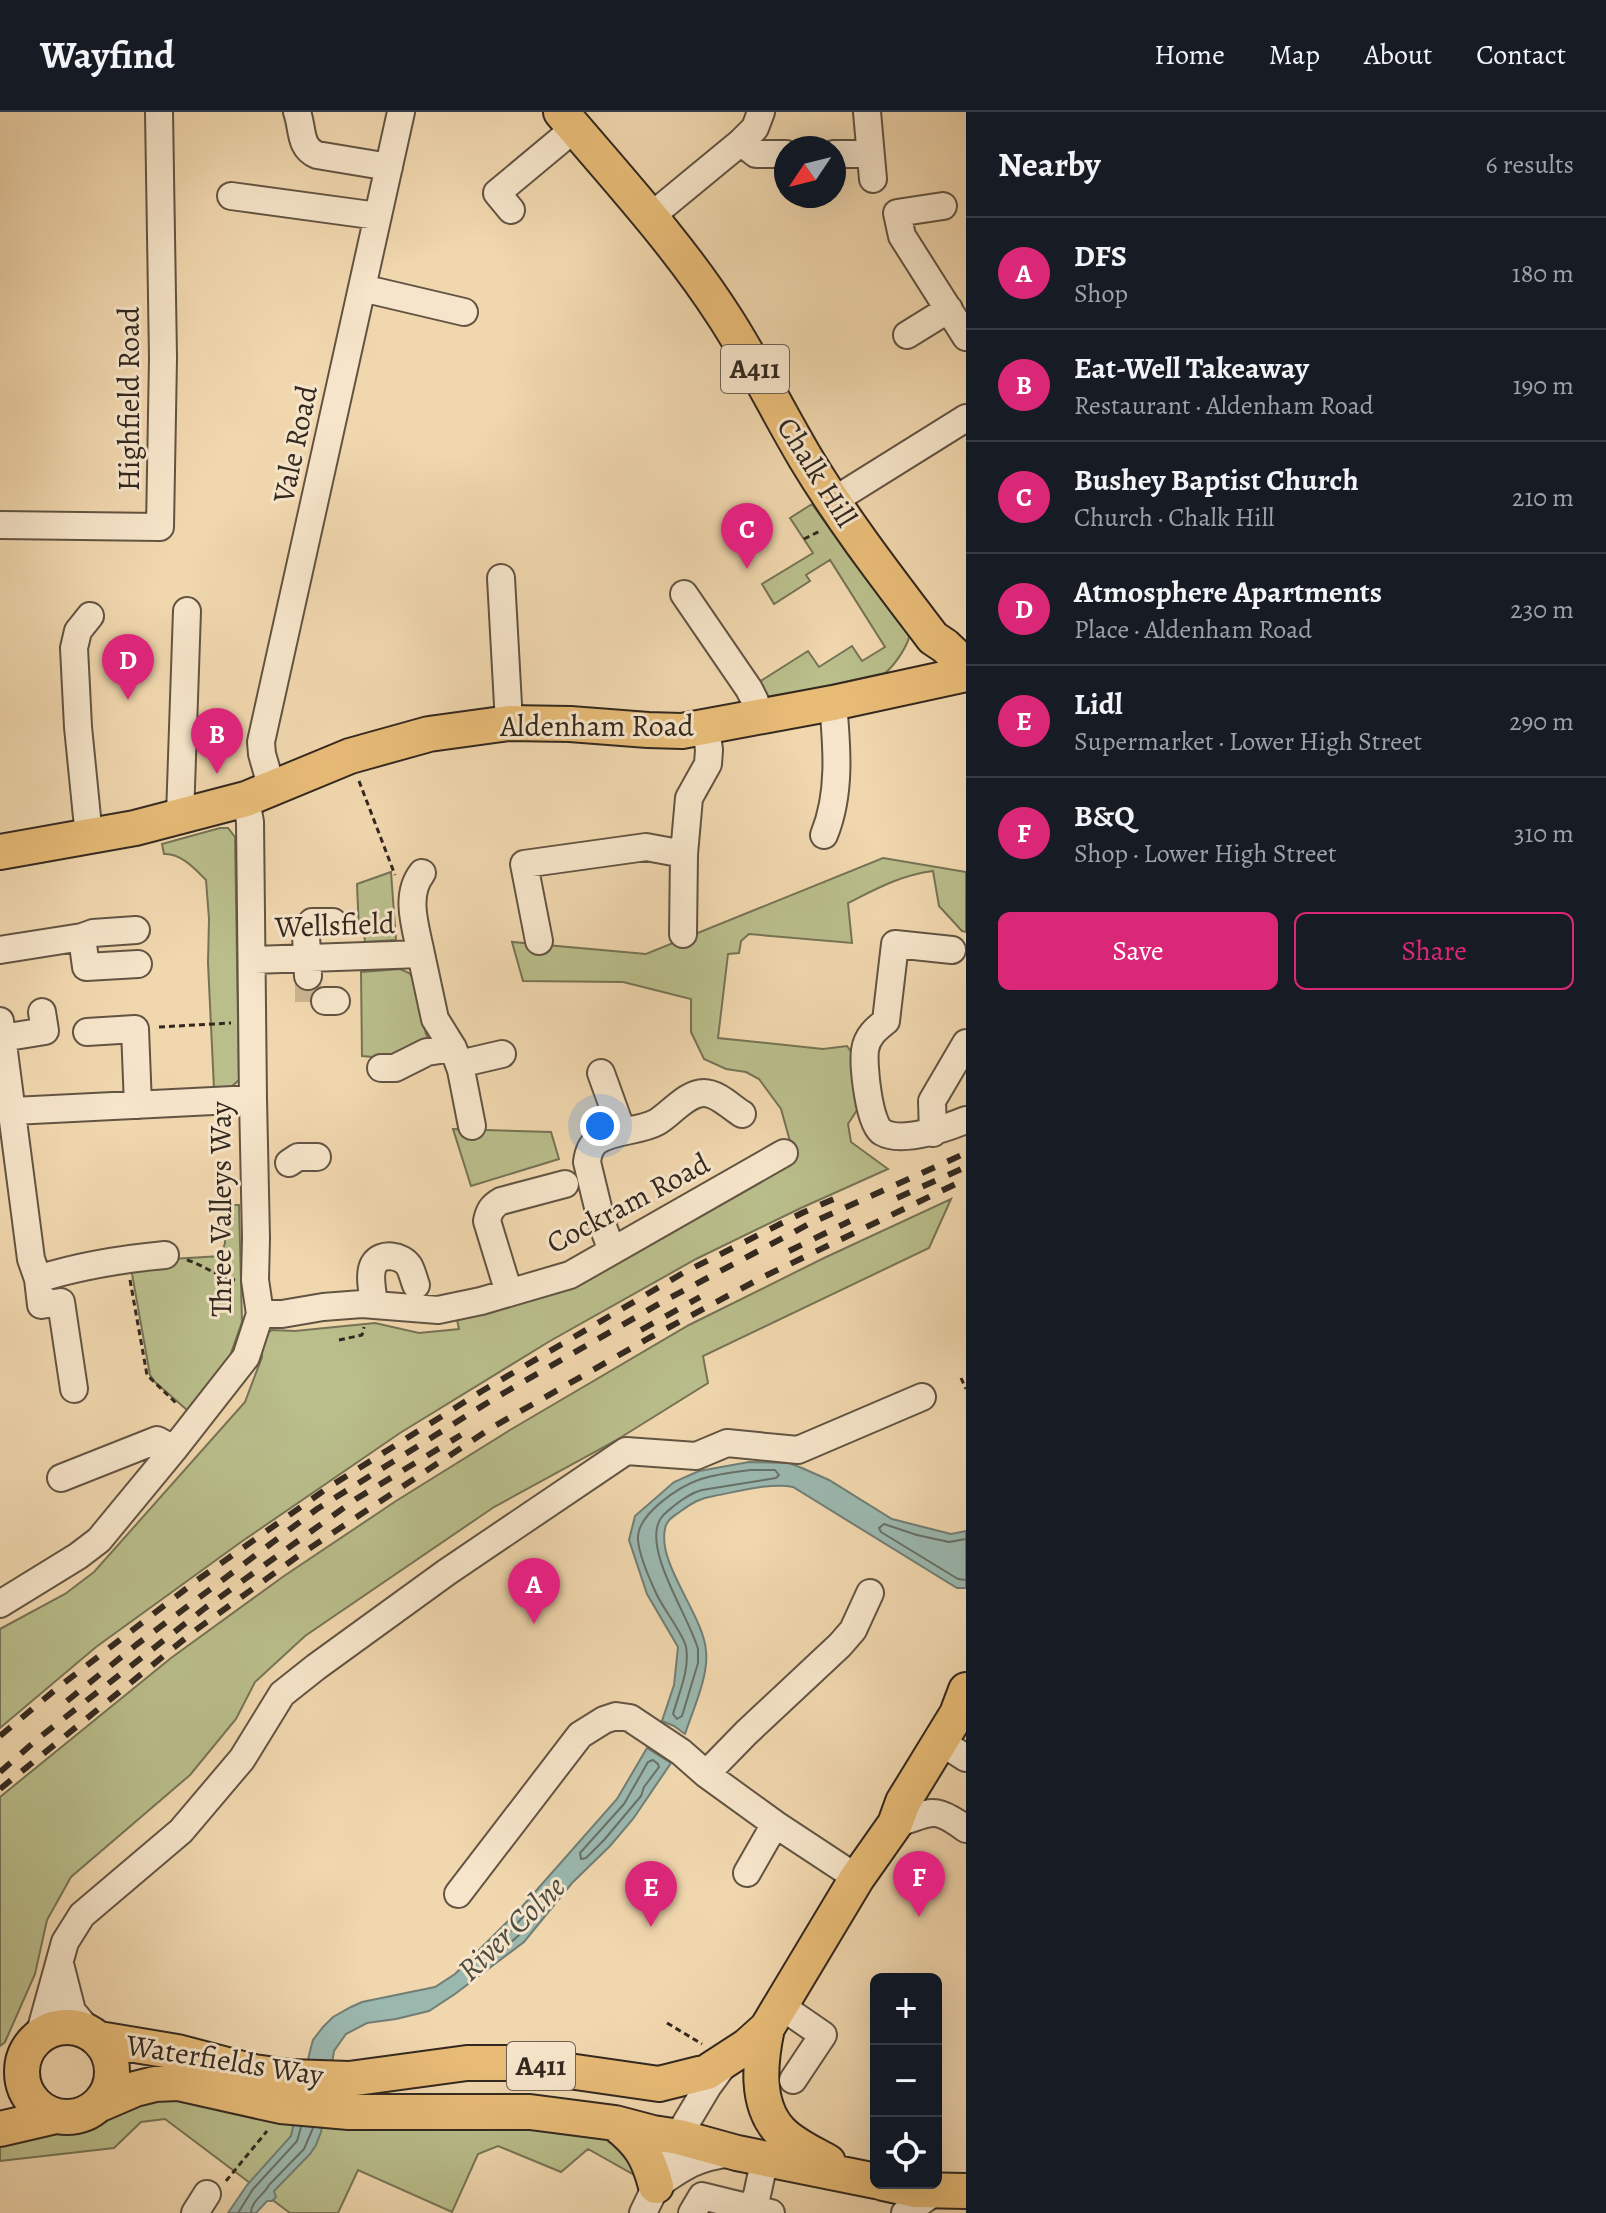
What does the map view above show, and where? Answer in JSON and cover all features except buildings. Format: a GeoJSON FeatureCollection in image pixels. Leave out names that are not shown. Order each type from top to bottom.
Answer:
{"type":"FeatureCollection","features":[{"type":"Feature","properties":{"kind":"main road","name":"Chalk Hill"},"geometry":{"type":"LineString","coordinates":[[568,120],[689,266],[725,317],[805,458],[832,513],[933,638],[945,646],[963,678]]}},
{"type":"Feature","properties":{"kind":"main road","name":"Aldenham Road"},"geometry":{"type":"LineString","coordinates":[[0,852],[89,837],[180,816],[259,794],[350,756],[429,734],[509,723],[682,731],[963,678]]}},
{"type":"Feature","properties":{"kind":"main road","name":"A411"},"geometry":{"type":"LineString","coordinates":[[870,2179],[796,2144],[781,2132],[771,2118],[762,2085],[762,2052],[774,2017],[857,1878],[895,1824],[903,1802],[954,1750],[957,1714],[966,1690]]}},
{"type":"Feature","properties":{"kind":"main road","name":"A411"},"geometry":{"type":"LineString","coordinates":[[716,2053],[774,2017]]}},
{"type":"Feature","properties":{"kind":"main road"},"geometry":{"type":"LineString","coordinates":[[67,2026],[95,2036],[108,2051],[113,2076],[108,2093],[100,2104],[86,2114],[68,2118],[43,2111],[32,2102],[23,2085],[20,2061],[54,2028],[67,2026]]}},
{"type":"Feature","properties":{"kind":"main road","name":"Waterfields Way"},"geometry":{"type":"LineString","coordinates":[[95,2036],[177,2052],[254,2072],[287,2096]]}},
{"type":"Feature","properties":{"kind":"main road","name":"Waterfields Way"},"geometry":{"type":"LineString","coordinates":[[287,2096],[349,2079],[467,2063],[513,2063],[659,2084],[707,2072],[716,2053]]}},
{"type":"Feature","properties":{"kind":"main road","name":"Waterfields Way"},"geometry":{"type":"LineString","coordinates":[[100,2104],[135,2089],[178,2083],[287,2096],[349,2112],[530,2112],[615,2123],[679,2137]]}},
{"type":"Feature","properties":{"kind":"main road"},"geometry":{"type":"LineString","coordinates":[[0,2129],[56,2116]]}},
{"type":"Feature","properties":{"kind":"main road"},"geometry":{"type":"LineString","coordinates":[[615,2123],[650,2162],[649,2199]]}},
{"type":"Feature","properties":{"kind":"main road","name":"A411"},"geometry":{"type":"LineString","coordinates":[[679,2137],[751,2156],[870,2180]]}},
{"type":"Feature","properties":{"kind":"main road","name":"A411"},"geometry":{"type":"LineString","coordinates":[[911,2189],[951,2191]]}},
{"type":"Feature","properties":{"kind":"street","name":"Highfield Road"},"geometry":{"type":"LineString","coordinates":[[0,525],[160,527],[163,358],[159,112]]}},
{"type":"Feature","properties":{"kind":"street"},"geometry":{"type":"LineString","coordinates":[[297,112],[303,140],[310,153],[389,167]]}},
{"type":"Feature","properties":{"kind":"street","name":"Vale Road"},"geometry":{"type":"LineString","coordinates":[[259,794],[261,742],[401,112]]}},
{"type":"Feature","properties":{"kind":"street"},"geometry":{"type":"LineString","coordinates":[[650,217],[741,142],[755,128],[761,112]]}},
{"type":"Feature","properties":{"kind":"street"},"geometry":{"type":"LineString","coordinates":[[846,158],[871,166],[867,112]]}},
{"type":"Feature","properties":{"kind":"street"},"geometry":{"type":"LineString","coordinates":[[511,210],[497,193],[568,120]]}},
{"type":"Feature","properties":{"kind":"street"},"geometry":{"type":"LineString","coordinates":[[741,142],[756,154],[774,154]]}},
{"type":"Feature","properties":{"kind":"street"},"geometry":{"type":"LineString","coordinates":[[231,196],[378,216]]}},
{"type":"Feature","properties":{"kind":"street"},"geometry":{"type":"LineString","coordinates":[[943,206],[897,213],[902,236],[966,337]]}},
{"type":"Feature","properties":{"kind":"street"},"geometry":{"type":"LineString","coordinates":[[362,288],[464,312]]}},
{"type":"Feature","properties":{"kind":"street"},"geometry":{"type":"LineString","coordinates":[[907,335],[949,309]]}},
{"type":"Feature","properties":{"kind":"street"},"geometry":{"type":"LineString","coordinates":[[832,513],[966,418]]}},
{"type":"Feature","properties":{"kind":"street"},"geometry":{"type":"LineString","coordinates":[[501,578],[509,723]]}},
{"type":"Feature","properties":{"kind":"street"},"geometry":{"type":"LineString","coordinates":[[684,594],[749,689],[759,717]]}},
{"type":"Feature","properties":{"kind":"street"},"geometry":{"type":"LineString","coordinates":[[180,816],[187,611]]}},
{"type":"Feature","properties":{"kind":"street"},"geometry":{"type":"LineString","coordinates":[[89,837],[74,648],[78,631],[90,616]]}},
{"type":"Feature","properties":{"kind":"street"},"geometry":{"type":"LineString","coordinates":[[824,835],[833,815],[837,753],[833,703]]}},
{"type":"Feature","properties":{"kind":"street"},"geometry":{"type":"LineString","coordinates":[[683,934],[684,854],[689,798],[708,764],[706,727]]}},
{"type":"Feature","properties":{"kind":"street","name":"Three Valleys Way"},"geometry":{"type":"LineString","coordinates":[[0,1604],[99,1540],[246,1357],[260,1314],[255,1280],[256,1238],[272,1168],[253,1099],[250,822],[259,794]]}},
{"type":"Feature","properties":{"kind":"street"},"geometry":{"type":"LineString","coordinates":[[539,941],[524,864],[646,847],[684,854]]}},
{"type":"Feature","properties":{"kind":"street","name":"Wellsfield"},"geometry":{"type":"LineString","coordinates":[[409,876],[413,890],[413,915],[435,1019],[456,1056],[472,1126]]}},
{"type":"Feature","properties":{"kind":"street"},"geometry":{"type":"LineString","coordinates":[[0,950],[93,933],[136,930]]}},
{"type":"Feature","properties":{"kind":"street"},"geometry":{"type":"LineString","coordinates":[[82,937],[86,967],[138,964]]}},
{"type":"Feature","properties":{"kind":"street","name":"Wellsfield"},"geometry":{"type":"LineString","coordinates":[[252,960],[313,942],[421,954]]}},
{"type":"Feature","properties":{"kind":"street"},"geometry":{"type":"LineString","coordinates":[[952,950],[895,944],[886,1021],[872,1032],[865,1049],[870,1110],[875,1125],[882,1132],[895,1135],[933,1133],[966,1120]]}},
{"type":"Feature","properties":{"kind":"street"},"geometry":{"type":"LineString","coordinates":[[42,1012],[45,1031],[2,1046],[31,1259],[38,1279],[41,1305],[61,1302],[74,1389]]}},
{"type":"Feature","properties":{"kind":"street"},"geometry":{"type":"LineString","coordinates":[[87,1032],[135,1029],[138,1105]]}},
{"type":"Feature","properties":{"kind":"street"},"geometry":{"type":"LineString","coordinates":[[933,1133],[932,1101],[966,1043]]}},
{"type":"Feature","properties":{"kind":"street"},"geometry":{"type":"LineString","coordinates":[[381,1068],[395,1068],[427,1052],[456,1056],[502,1054]]}},
{"type":"Feature","properties":{"kind":"street"},"geometry":{"type":"LineString","coordinates":[[601,1073],[622,1131]]}},
{"type":"Feature","properties":{"kind":"street"},"geometry":{"type":"LineString","coordinates":[[612,1251],[587,1162],[588,1153],[596,1142],[622,1131],[655,1123],[687,1099],[705,1093],[742,1114]]}},
{"type":"Feature","properties":{"kind":"street"},"geometry":{"type":"LineString","coordinates":[[13,1111],[253,1099]]}},
{"type":"Feature","properties":{"kind":"street","name":"Cockram Road"},"geometry":{"type":"LineString","coordinates":[[260,1314],[374,1304],[438,1310],[570,1275],[784,1153]]}},
{"type":"Feature","properties":{"kind":"street"},"geometry":{"type":"LineString","coordinates":[[272,1168],[298,1157],[317,1157]]}},
{"type":"Feature","properties":{"kind":"street"},"geometry":{"type":"LineString","coordinates":[[509,1293],[487,1221],[489,1212],[501,1201],[565,1184]]}},
{"type":"Feature","properties":{"kind":"street"},"geometry":{"type":"LineString","coordinates":[[38,1279],[68,1269],[165,1255]]}},
{"type":"Feature","properties":{"kind":"street"},"geometry":{"type":"LineString","coordinates":[[374,1304],[371,1274],[375,1262],[381,1258],[393,1256],[402,1260],[409,1266],[416,1285]]}},
{"type":"Feature","properties":{"kind":"street"},"geometry":{"type":"LineString","coordinates":[[20,2061],[65,1942],[82,1915],[181,1831],[242,1759],[282,1694],[316,1667],[447,1572],[626,1451],[696,1456],[727,1443],[798,1450],[922,1397]]}},
{"type":"Feature","properties":{"kind":"street"},"geometry":{"type":"LineString","coordinates":[[61,1478],[157,1440],[174,1449]]}},
{"type":"Feature","properties":{"kind":"street"},"geometry":{"type":"LineString","coordinates":[[706,1774],[840,1645],[853,1630],[870,1593]]}},
{"type":"Feature","properties":{"kind":"street"},"geometry":{"type":"LineString","coordinates":[[458,1894],[580,1735],[616,1716],[630,1718],[681,1752],[775,1824],[857,1878]]}},
{"type":"Feature","properties":{"kind":"street"},"geometry":{"type":"LineString","coordinates":[[895,1824],[933,1812],[946,1814],[966,1829]]}},
{"type":"Feature","properties":{"kind":"street"},"geometry":{"type":"LineString","coordinates":[[747,1873],[775,1824]]}},
{"type":"Feature","properties":{"kind":"street"},"geometry":{"type":"LineString","coordinates":[[60,1960],[72,2011],[95,2036]]}},
{"type":"Feature","properties":{"kind":"street"},"geometry":{"type":"LineString","coordinates":[[774,2017],[823,2035],[793,2080]]}},
{"type":"Feature","properties":{"kind":"street"},"geometry":{"type":"LineString","coordinates":[[649,2199],[665,2158],[708,2086],[716,2053]]}},
{"type":"Feature","properties":{"kind":"street"},"geometry":{"type":"LineString","coordinates":[[649,2199],[689,2163],[710,2155],[751,2156],[757,2195],[756,2211],[702,2196],[692,2213]]}},
{"type":"Feature","properties":{"kind":"street"},"geometry":{"type":"LineString","coordinates":[[905,2213],[951,2191]]}},
{"type":"Feature","properties":{"kind":"path"},"geometry":{"type":"LineString","coordinates":[[804,539],[832,513]]}},
{"type":"Feature","properties":{"kind":"path"},"geometry":{"type":"LineString","coordinates":[[350,756],[409,876]]}},
{"type":"Feature","properties":{"kind":"path"},"geometry":{"type":"LineString","coordinates":[[135,1029],[252,1022]]}},
{"type":"Feature","properties":{"kind":"path"},"geometry":{"type":"LineString","coordinates":[[165,1255],[194,1262],[215,1275],[231,1280],[255,1280]]}},
{"type":"Feature","properties":{"kind":"path"},"geometry":{"type":"LineString","coordinates":[[127,1259],[147,1375],[196,1421]]}},
{"type":"Feature","properties":{"kind":"path"},"geometry":{"type":"LineString","coordinates":[[961,1378],[966,1389]]}},
{"type":"Feature","properties":{"kind":"path"},"geometry":{"type":"LineString","coordinates":[[667,2023],[716,2053]]}},
{"type":"Feature","properties":{"kind":"path"},"geometry":{"type":"LineString","coordinates":[[201,2204],[221,2187],[278,2118],[287,2096]]}},
{"type":"Feature","properties":{"kind":"green space"},"geometry":{"type":"Polygon","coordinates":[[[812,504],[851,559],[908,628],[908,641],[885,673],[760,701],[733,643],[759,682],[808,651],[819,667],[852,646],[862,661],[885,647],[830,560],[806,575],[810,581],[774,604],[762,584],[813,553],[790,518],[812,504]]]}},
{"type":"Feature","properties":{"kind":"green space"},"geometry":{"type":"Polygon","coordinates":[[[228,828],[235,837],[239,1080],[230,1088],[214,1089],[206,880],[182,859],[164,854],[162,844],[228,828]]]}},
{"type":"Feature","properties":{"kind":"green space"},"geometry":{"type":"Polygon","coordinates":[[[883,858],[966,872],[966,932],[939,906],[933,871],[899,879],[848,903],[852,943],[749,934],[741,941],[739,953],[728,954],[718,1038],[823,1049],[847,1046],[854,1056],[859,1107],[848,1124],[851,1142],[888,1169],[696,1259],[550,1341],[400,1433],[96,1647],[0,1728],[0,1629],[65,1594],[94,1572],[245,1402],[262,1357],[261,1338],[272,1330],[295,1331],[375,1323],[419,1333],[459,1329],[456,1315],[520,1294],[793,1152],[781,1109],[759,1079],[704,1059],[691,1032],[691,999],[623,982],[523,981],[512,942],[646,954],[883,858]]]}},
{"type":"Feature","properties":{"kind":"green space"},"geometry":{"type":"Polygon","coordinates":[[[391,872],[396,940],[365,942],[364,933],[359,932],[357,884],[391,872]]]}},
{"type":"Feature","properties":{"kind":"green space"},"geometry":{"type":"Polygon","coordinates":[[[400,969],[413,978],[426,1034],[432,1044],[396,1059],[362,1056],[361,972],[400,969]]]}},
{"type":"Feature","properties":{"kind":"green space"},"geometry":{"type":"Polygon","coordinates":[[[453,1129],[551,1132],[559,1159],[471,1186],[453,1129]]]}},
{"type":"Feature","properties":{"kind":"green space"},"geometry":{"type":"Polygon","coordinates":[[[951,1199],[929,1248],[703,1356],[708,1383],[615,1441],[494,1507],[305,1636],[255,1682],[236,1719],[190,1775],[71,1877],[47,1920],[35,1974],[5,2042],[0,2046],[0,1797],[171,1658],[284,1576],[396,1501],[689,1325],[951,1199]]]}},
{"type":"Feature","properties":{"kind":"green space"},"geometry":{"type":"Polygon","coordinates":[[[223,1205],[239,1205],[242,1322],[230,1356],[187,1410],[150,1375],[131,1268],[139,1261],[221,1256],[225,1243],[223,1205]]]}},
{"type":"Feature","properties":{"kind":"green space"},"geometry":{"type":"Polygon","coordinates":[[[174,2093],[292,2123],[324,2127],[381,2128],[487,2122],[620,2140],[638,2177],[588,2149],[561,2172],[498,2146],[478,2154],[452,2212],[358,2170],[338,2213],[290,2213],[165,2119],[141,2122],[114,2148],[0,2161],[0,2141],[78,2131],[93,2125],[110,2112],[174,2093]]]}},
{"type":"Feature","properties":{"kind":"water"},"geometry":{"type":"Polygon","coordinates":[[[749,1462],[789,1463],[829,1480],[892,1519],[951,1534],[966,1531],[966,1588],[957,1588],[793,1487],[754,1488],[696,1501],[667,1523],[664,1543],[674,1574],[698,1622],[706,1651],[703,1681],[685,1734],[662,1721],[674,1685],[678,1647],[647,1594],[629,1540],[635,1516],[674,1482],[699,1471],[749,1462]]]}},
{"type":"Feature","properties":{"kind":"water","name":"River Colne"},"geometry":{"type":"Polygon","coordinates":[[[647,1748],[671,1763],[633,1819],[572,1883],[524,1942],[429,2011],[367,2023],[346,2034],[334,2051],[321,2132],[316,2145],[274,2191],[276,2197],[272,2201],[267,2201],[256,2213],[228,2213],[247,2185],[291,2136],[313,2040],[323,2027],[333,2017],[362,2002],[435,1987],[455,1974],[520,1909],[617,1799],[647,1748]]]}},
{"type":"Feature","properties":{"kind":"tunnel"},"geometry":{"type":"LineString","coordinates":[[308,976],[308,1002],[325,1001]]}},
{"type":"Feature","properties":{"kind":"railway"},"geometry":{"type":"LineString","coordinates":[[67,1701],[317,1509],[495,1398],[664,1301],[809,1224],[966,1153]]}},
{"type":"Feature","properties":{"kind":"railway"},"geometry":{"type":"LineString","coordinates":[[897,1198],[966,1167]]}},
{"type":"Feature","properties":{"kind":"railway"},"geometry":{"type":"LineString","coordinates":[[0,1789],[193,1632],[298,1556],[491,1428],[763,1277],[966,1179]]}},
{"type":"Feature","properties":{"kind":"railway"},"geometry":{"type":"LineString","coordinates":[[0,1736],[196,1581],[329,1487],[482,1391],[683,1273],[843,1195]]}},
{"type":"Feature","properties":{"kind":"railway"},"geometry":{"type":"LineString","coordinates":[[789,1251],[850,1221]]}},
{"type":"Feature","properties":{"kind":"railway"},"geometry":{"type":"LineString","coordinates":[[641,1330],[700,1297]]}},
{"type":"Feature","properties":{"kind":"railway"},"geometry":{"type":"LineString","coordinates":[[0,1772],[205,1608],[356,1499],[461,1435]]}},
{"type":"Feature","properties":{"kind":"place","name":"Bushey Baptist Church"},"geometry":{"type":"Point","coordinates":[747,569]}},
{"type":"Feature","properties":{"kind":"place","name":"Atmosphere Apartments"},"geometry":{"type":"Point","coordinates":[128,700]}},
{"type":"Feature","properties":{"kind":"place","name":"Eat-Well Takeaway"},"geometry":{"type":"Point","coordinates":[217,774]}},
{"type":"Feature","properties":{"kind":"place","name":"DFS"},"geometry":{"type":"Point","coordinates":[534,1624]}},
{"type":"Feature","properties":{"kind":"place","name":"B&Q"},"geometry":{"type":"Point","coordinates":[919,1917]}},
{"type":"Feature","properties":{"kind":"place","name":"Lidl"},"geometry":{"type":"Point","coordinates":[651,1927]}}]}
